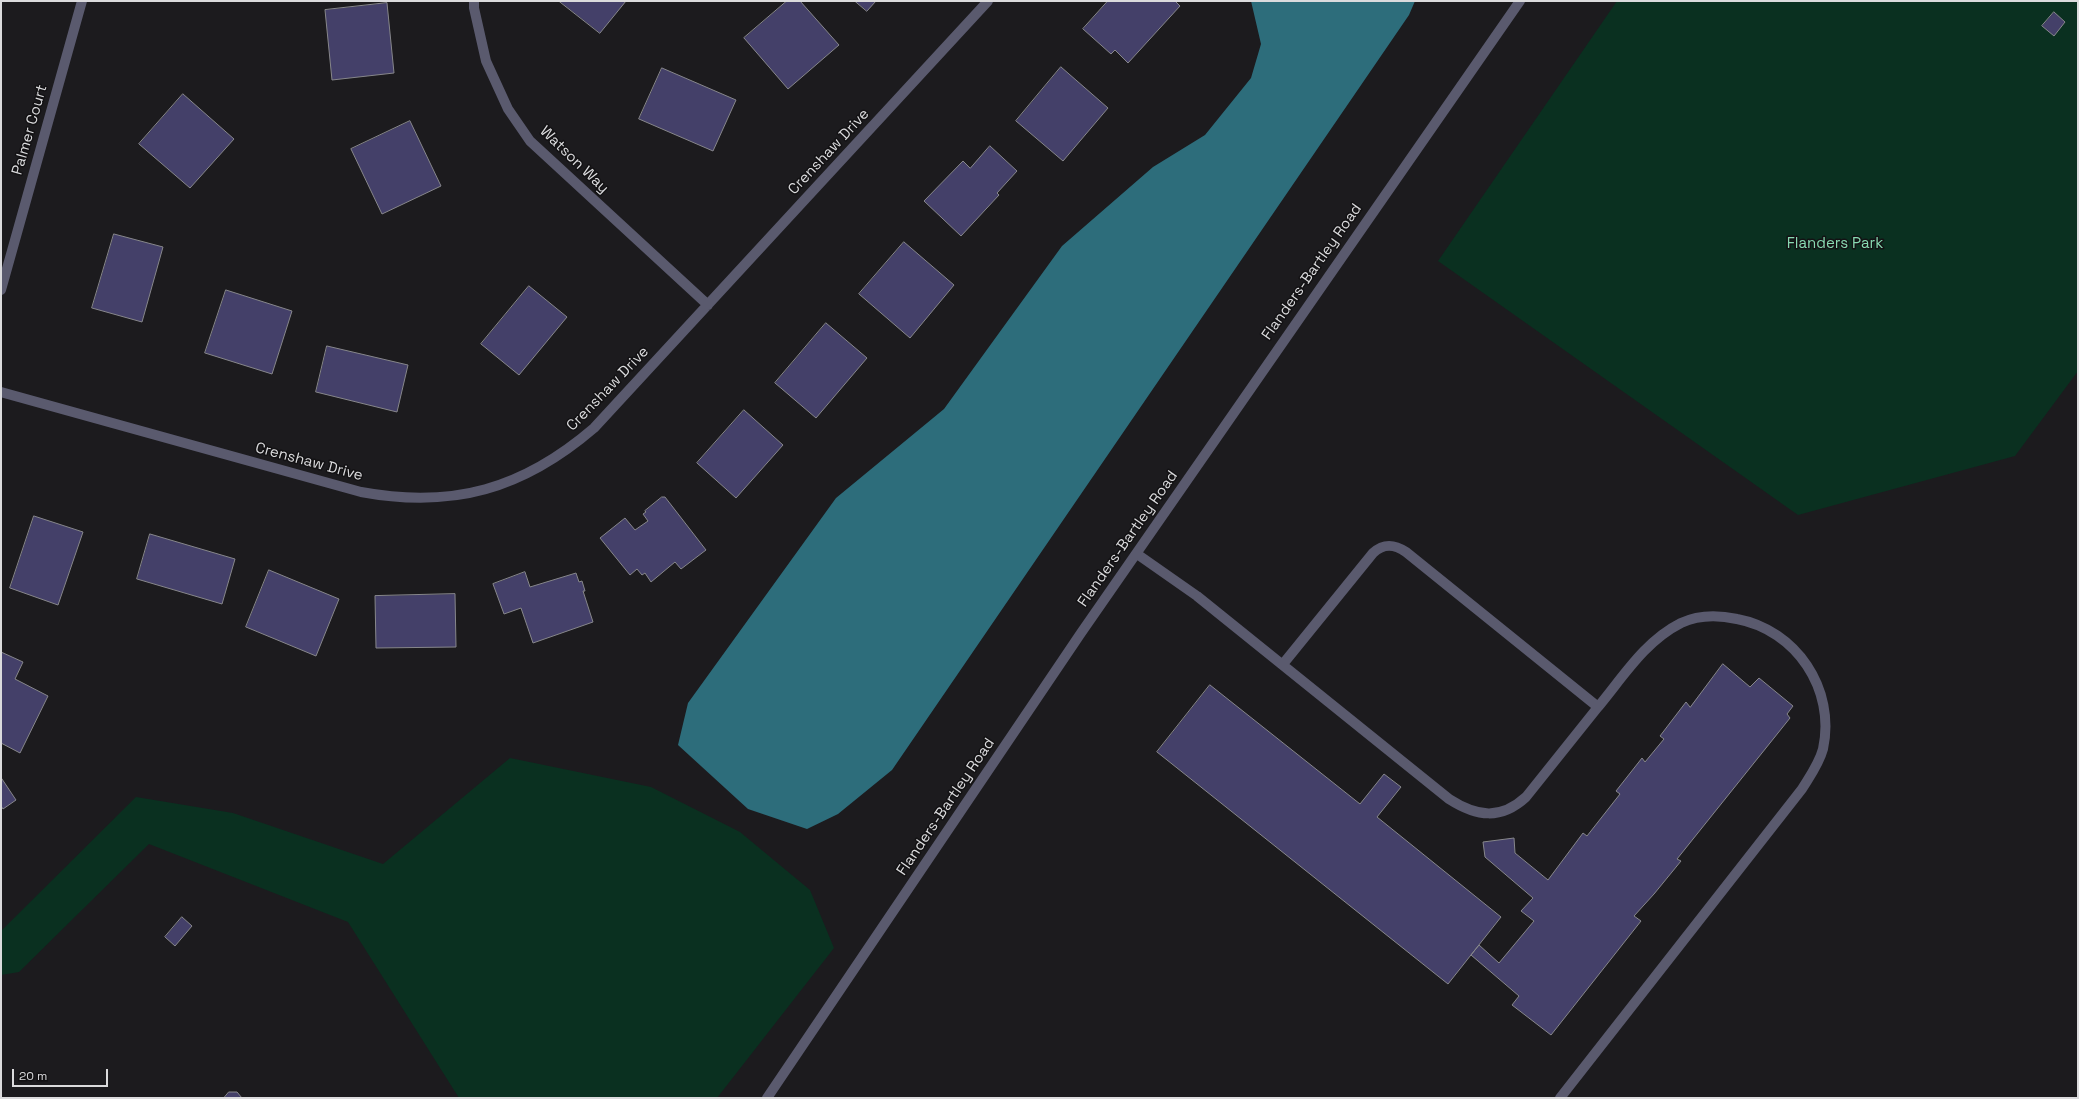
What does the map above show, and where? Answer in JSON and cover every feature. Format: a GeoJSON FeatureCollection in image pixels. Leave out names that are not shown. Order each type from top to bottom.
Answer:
{"type":"FeatureCollection","features":[{"type":"Feature","properties":{"kind":"street","name":"Palmer Court"},"geometry":{"type":"LineString","coordinates":[[1,290],[82,1]]}},
{"type":"Feature","properties":{"kind":"street","name":"Watson Way"},"geometry":{"type":"LineString","coordinates":[[474,1],[474,8],[486,61],[508,109],[530,140],[708,305]]}},
{"type":"Feature","properties":{"kind":"street","name":"Crenshaw Drive"},"geometry":{"type":"LineString","coordinates":[[1,392],[361,492],[406,499],[455,496],[478,492],[505,484],[534,470],[567,450],[594,428],[988,1]]}},
{"type":"Feature","properties":{"kind":"street","name":"Flanders-Bartley Road"},"geometry":{"type":"LineString","coordinates":[[767,1098],[1077,639],[1520,1]]}},
{"type":"Feature","properties":{"kind":"street"},"geometry":{"type":"LineString","coordinates":[[1283,664],[1373,554],[1386,545],[1393,545],[1412,557],[1598,707]]}},
{"type":"Feature","properties":{"kind":"street"},"geometry":{"type":"LineString","coordinates":[[1137,554],[1197,596],[1450,799],[1462,807],[1484,813],[1504,812],[1515,807],[1526,797],[1647,647],[1663,633],[1682,622],[1701,618],[1724,616],[1765,626],[1784,639],[1801,656],[1817,685],[1824,717],[1823,749],[1815,769],[1802,789],[1560,1098]]}},
{"type":"Feature","properties":{"kind":"green space","name":"Flanders Park"},"geometry":{"type":"Polygon","coordinates":[[[1617,1],[2078,1],[2078,371],[2015,456],[1798,515],[1438,261],[1617,1]]]}},
{"type":"Feature","properties":{"kind":"green space"},"geometry":{"type":"Polygon","coordinates":[[[510,758],[651,787],[740,832],[810,890],[834,948],[717,1098],[459,1098],[348,922],[149,844],[19,972],[1,975],[2,930],[136,797],[233,813],[383,864],[510,758]]]}},
{"type":"Feature","properties":{"kind":"water"},"geometry":{"type":"Polygon","coordinates":[[[1251,1],[1415,1],[1409,15],[892,770],[838,814],[807,829],[748,809],[678,745],[688,703],[836,498],[944,409],[1062,246],[1153,167],[1205,135],[1251,78],[1261,44],[1251,1]]]}},
{"type":"Feature","properties":{"kind":"building"},"geometry":{"type":"Polygon","coordinates":[[[559,1],[626,1],[600,33],[559,1]]]}},
{"type":"Feature","properties":{"kind":"building"},"geometry":{"type":"Polygon","coordinates":[[[787,1],[800,1],[839,45],[788,89],[744,38],[787,1]]]}},
{"type":"Feature","properties":{"kind":"building"},"geometry":{"type":"Polygon","coordinates":[[[855,1],[876,1],[867,11],[855,1]]]}},
{"type":"Feature","properties":{"kind":"building"},"geometry":{"type":"Polygon","coordinates":[[[1108,1],[1175,1],[1180,6],[1128,63],[1115,50],[1111,54],[1083,29],[1108,1]]]}},
{"type":"Feature","properties":{"kind":"building"},"geometry":{"type":"Polygon","coordinates":[[[387,3],[394,73],[332,80],[325,10],[387,3]]]}},
{"type":"Feature","properties":{"kind":"building"},"geometry":{"type":"Polygon","coordinates":[[[2054,12],[2065,22],[2054,36],[2042,26],[2054,12]]]}},
{"type":"Feature","properties":{"kind":"building"},"geometry":{"type":"Polygon","coordinates":[[[1061,67],[1108,108],[1063,161],[1016,121],[1061,67]]]}},
{"type":"Feature","properties":{"kind":"building"},"geometry":{"type":"Polygon","coordinates":[[[662,68],[736,100],[713,151],[639,119],[662,68]]]}},
{"type":"Feature","properties":{"kind":"building"},"geometry":{"type":"Polygon","coordinates":[[[183,94],[234,139],[190,188],[139,144],[183,94]]]}},
{"type":"Feature","properties":{"kind":"building"},"geometry":{"type":"Polygon","coordinates":[[[410,121],[441,186],[382,214],[351,149],[410,121]]]}},
{"type":"Feature","properties":{"kind":"building"},"geometry":{"type":"Polygon","coordinates":[[[990,146],[1017,171],[997,193],[999,195],[961,236],[924,201],[963,161],[970,168],[990,146]]]}},
{"type":"Feature","properties":{"kind":"building"},"geometry":{"type":"Polygon","coordinates":[[[114,234],[163,247],[142,322],[92,308],[114,234]]]}},
{"type":"Feature","properties":{"kind":"building"},"geometry":{"type":"Polygon","coordinates":[[[904,242],[954,285],[910,338],[859,294],[904,242]]]}},
{"type":"Feature","properties":{"kind":"building"},"geometry":{"type":"Polygon","coordinates":[[[529,286],[567,317],[519,375],[481,344],[529,286]]]}},
{"type":"Feature","properties":{"kind":"building"},"geometry":{"type":"Polygon","coordinates":[[[226,290],[292,311],[272,374],[205,353],[226,290]]]}},
{"type":"Feature","properties":{"kind":"building"},"geometry":{"type":"Polygon","coordinates":[[[826,323],[867,358],[816,418],[775,383],[826,323]]]}},
{"type":"Feature","properties":{"kind":"building"},"geometry":{"type":"Polygon","coordinates":[[[327,346],[408,365],[397,412],[316,392],[327,346]]]}},
{"type":"Feature","properties":{"kind":"building"},"geometry":{"type":"Polygon","coordinates":[[[744,410],[783,445],[736,498],[697,463],[744,410]]]}},
{"type":"Feature","properties":{"kind":"building"},"geometry":{"type":"Polygon","coordinates":[[[662,497],[665,497],[706,550],[681,569],[675,562],[651,582],[645,573],[642,575],[637,569],[630,575],[600,538],[625,518],[635,530],[648,521],[643,514],[662,497]]]}},
{"type":"Feature","properties":{"kind":"building"},"geometry":{"type":"Polygon","coordinates":[[[34,516],[83,532],[58,605],[10,588],[34,516]]]}},
{"type":"Feature","properties":{"kind":"building"},"geometry":{"type":"Polygon","coordinates":[[[150,534],[235,559],[222,604],[137,579],[150,534]]]}},
{"type":"Feature","properties":{"kind":"building"},"geometry":{"type":"Polygon","coordinates":[[[269,570],[339,599],[316,656],[246,627],[269,570]]]}},
{"type":"Feature","properties":{"kind":"building"},"geometry":{"type":"Polygon","coordinates":[[[525,572],[530,587],[576,573],[579,582],[582,581],[585,591],[583,591],[593,622],[533,643],[521,608],[504,614],[493,584],[525,572]]]}},
{"type":"Feature","properties":{"kind":"building"},"geometry":{"type":"Polygon","coordinates":[[[455,594],[456,647],[376,648],[375,596],[455,594]]]}},
{"type":"Feature","properties":{"kind":"building"},"geometry":{"type":"Polygon","coordinates":[[[1,652],[23,662],[15,679],[48,696],[20,753],[1,743],[1,652]]]}},
{"type":"Feature","properties":{"kind":"building"},"geometry":{"type":"Polygon","coordinates":[[[1723,664],[1750,687],[1759,678],[1793,706],[1787,714],[1790,718],[1677,859],[1681,861],[1634,916],[1641,921],[1551,1035],[1512,1005],[1519,996],[1471,955],[1479,945],[1499,963],[1534,921],[1521,911],[1533,898],[1485,857],[1483,842],[1514,838],[1515,853],[1548,880],[1583,833],[1587,836],[1620,794],[1616,791],[1642,758],[1645,762],[1664,739],[1660,736],[1686,702],[1690,707],[1723,664]]]}},
{"type":"Feature","properties":{"kind":"building"},"geometry":{"type":"Polygon","coordinates":[[[1210,685],[1360,804],[1384,774],[1401,787],[1377,817],[1501,917],[1448,984],[1157,752],[1210,685]]]}},
{"type":"Feature","properties":{"kind":"building"},"geometry":{"type":"Polygon","coordinates":[[[2,779],[16,800],[3,809],[1,806],[2,779]]]}},
{"type":"Feature","properties":{"kind":"building"},"geometry":{"type":"Polygon","coordinates":[[[182,917],[192,926],[175,946],[165,937],[182,917]]]}},
{"type":"Feature","properties":{"kind":"building"},"geometry":{"type":"Polygon","coordinates":[[[229,1092],[237,1092],[242,1098],[224,1098],[229,1092]]]}}]}
